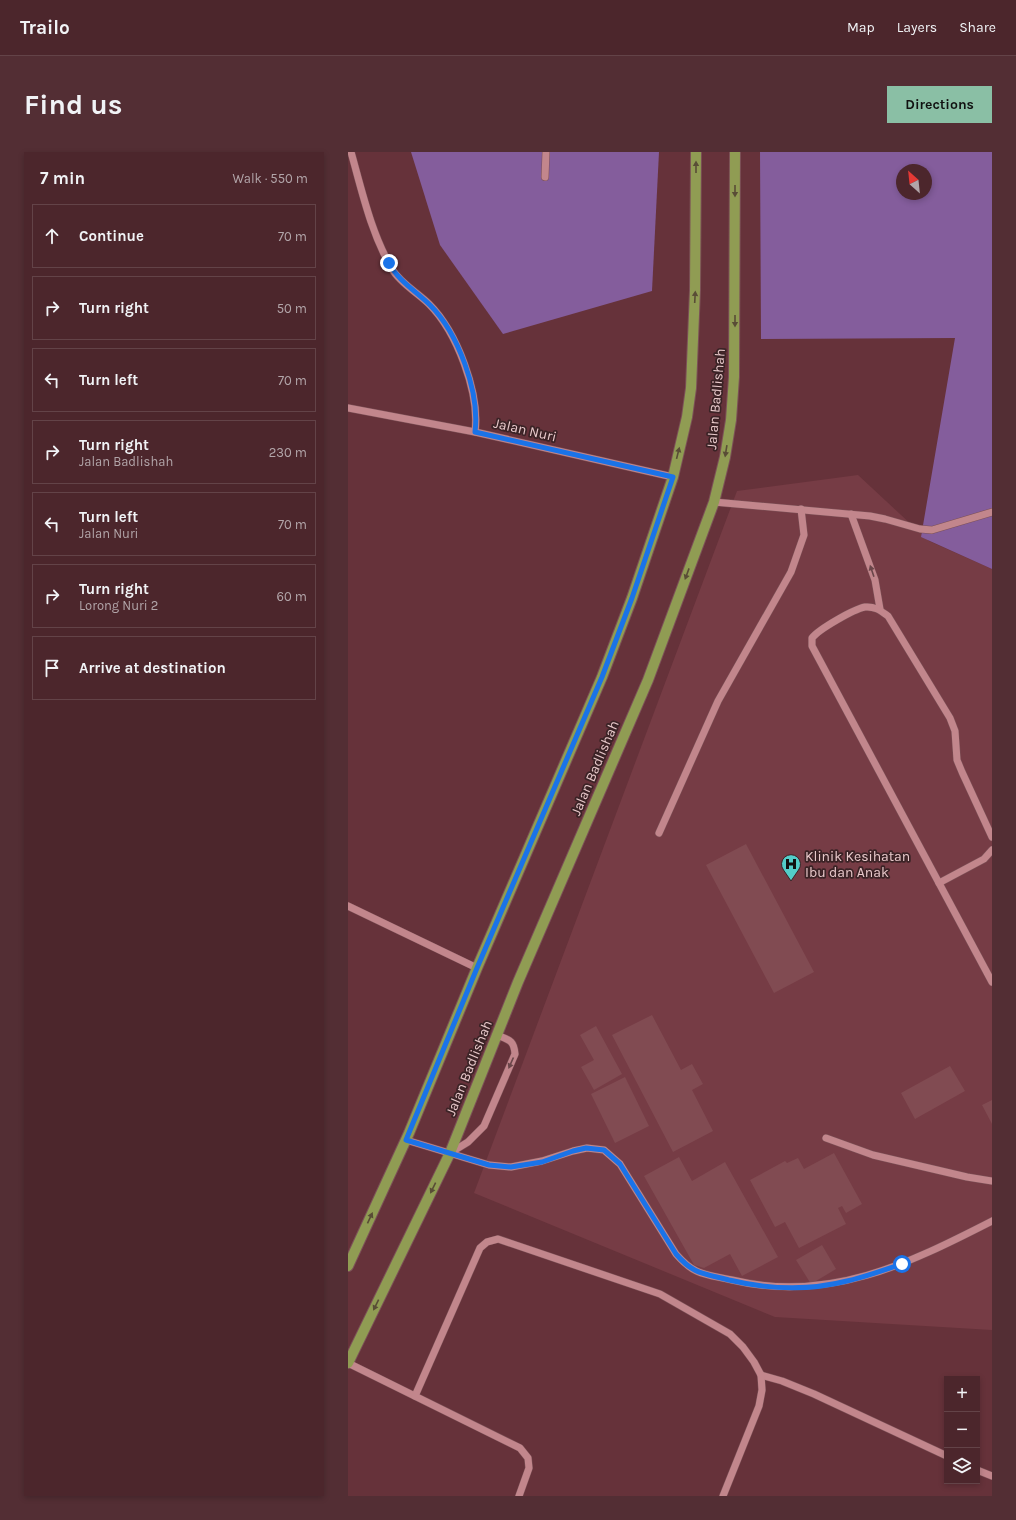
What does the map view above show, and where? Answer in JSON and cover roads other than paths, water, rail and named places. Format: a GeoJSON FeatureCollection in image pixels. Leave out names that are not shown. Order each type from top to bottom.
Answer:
{"type":"FeatureCollection","features":[{"type":"Feature","properties":{"kind":"main road","name":"Jalan Badlishah"},"geometry":{"type":"LineString","coordinates":[[348,1266],[406,1140],[477,968],[602,677],[632,598],[673,477],[687,417],[691,388],[695,290],[696,152]]}},
{"type":"Feature","properties":{"kind":"main road","name":"Jalan Badlishah"},"geometry":{"type":"LineString","coordinates":[[348,1363],[450,1153],[518,982],[648,680],[714,502],[725,457],[731,420],[734,377],[735,152]]}},
{"type":"Feature","properties":{"kind":"street"},"geometry":{"type":"LineString","coordinates":[[351,152],[365,203],[381,248],[393,271],[429,304],[450,332],[470,383],[476,409],[475,432]]}},
{"type":"Feature","properties":{"kind":"street"},"geometry":{"type":"LineString","coordinates":[[545,177],[546,152]]}},
{"type":"Feature","properties":{"kind":"street","name":"Jalan Nuri"},"geometry":{"type":"LineString","coordinates":[[348,408],[475,432],[673,477]]}},
{"type":"Feature","properties":{"kind":"street"},"geometry":{"type":"LineString","coordinates":[[714,502],[870,516],[885,518],[920,529],[932,530],[992,512]]}},
{"type":"Feature","properties":{"kind":"street"},"geometry":{"type":"LineString","coordinates":[[659,833],[718,701],[791,572],[804,534],[801,509]]}},
{"type":"Feature","properties":{"kind":"street"},"geometry":{"type":"LineString","coordinates":[[852,514],[874,580],[880,610]]}},
{"type":"Feature","properties":{"kind":"street"},"geometry":{"type":"LineString","coordinates":[[992,837],[957,760],[955,731],[950,718],[888,616],[880,610],[865,607],[817,632],[812,638],[812,646],[992,982]]}},
{"type":"Feature","properties":{"kind":"street"},"geometry":{"type":"LineString","coordinates":[[939,883],[984,859],[992,850]]}},
{"type":"Feature","properties":{"kind":"street"},"geometry":{"type":"LineString","coordinates":[[348,906],[477,968]]}},
{"type":"Feature","properties":{"kind":"street"},"geometry":{"type":"LineString","coordinates":[[450,1153],[468,1142],[484,1126],[515,1054],[515,1046],[511,1041],[497,1035]]}},
{"type":"Feature","properties":{"kind":"street"},"geometry":{"type":"LineString","coordinates":[[826,1138],[873,1155],[967,1177],[992,1180]]}},
{"type":"Feature","properties":{"kind":"street"},"geometry":{"type":"LineString","coordinates":[[406,1140],[489,1165],[511,1167],[542,1162],[586,1148],[604,1150],[620,1164],[676,1254],[685,1264],[695,1272],[773,1288],[803,1287],[846,1282],[874,1274],[936,1249],[992,1221]]}},
{"type":"Feature","properties":{"kind":"street"},"geometry":{"type":"LineString","coordinates":[[415,1396],[480,1248],[487,1242],[498,1239],[660,1294],[730,1334],[744,1347],[761,1376],[762,1390],[759,1406],[723,1496]]}},
{"type":"Feature","properties":{"kind":"street"},"geometry":{"type":"LineString","coordinates":[[348,1363],[520,1448],[528,1458],[529,1468],[520,1496]]}},
{"type":"Feature","properties":{"kind":"street"},"geometry":{"type":"LineString","coordinates":[[761,1376],[782,1381],[814,1394],[944,1455]]}},
{"type":"Feature","properties":{"kind":"street"},"geometry":{"type":"LineString","coordinates":[[980,1471],[992,1476]]}},
{"type":"Feature","properties":{"kind":"place","name":"Klinik Kesihatan Ibu dan Anak"},"geometry":{"type":"Point","coordinates":[791,881]}}]}
